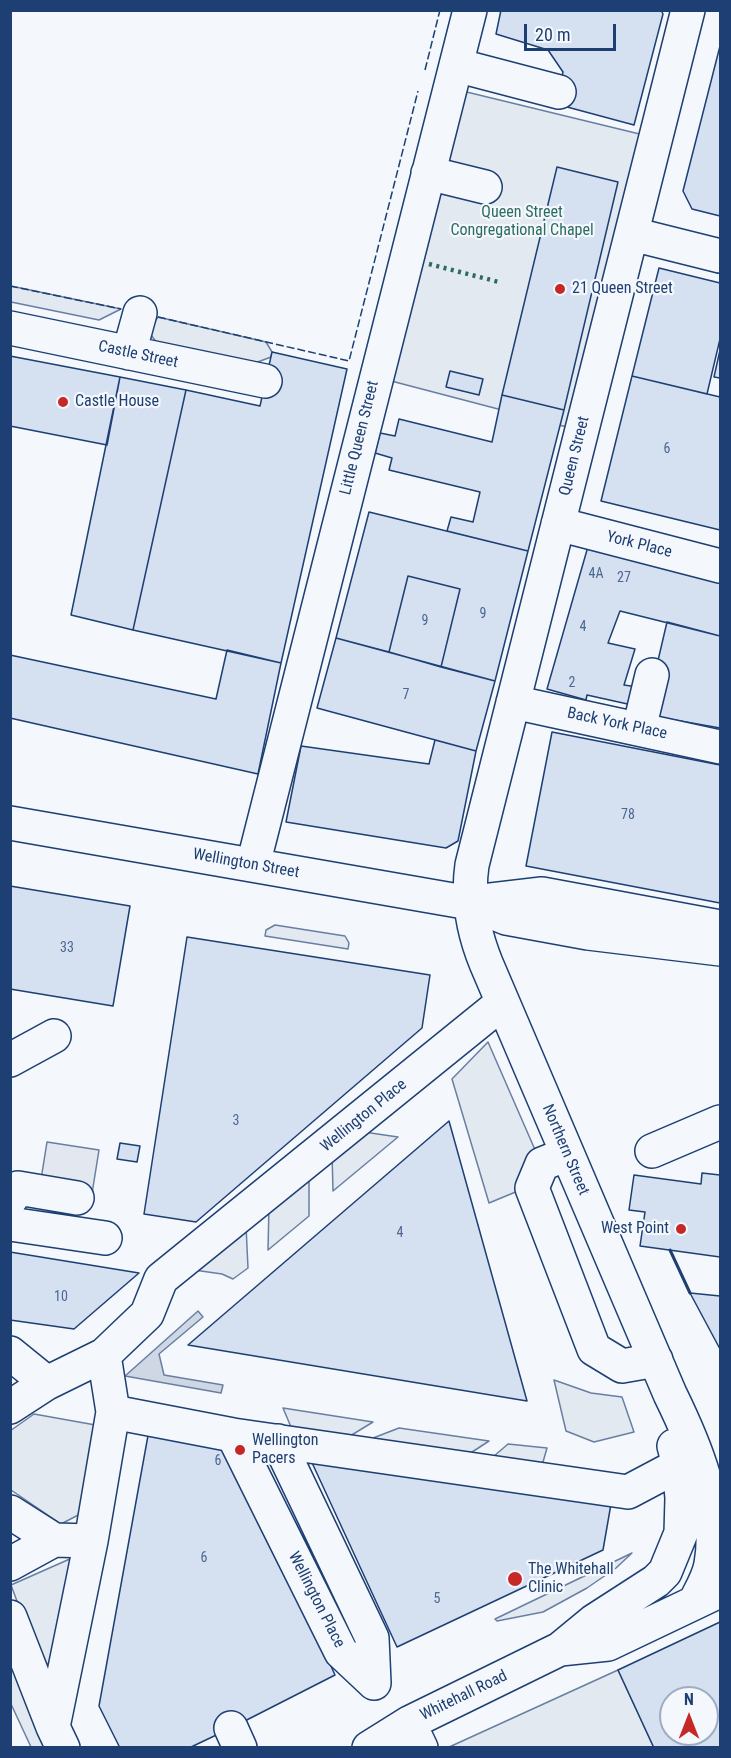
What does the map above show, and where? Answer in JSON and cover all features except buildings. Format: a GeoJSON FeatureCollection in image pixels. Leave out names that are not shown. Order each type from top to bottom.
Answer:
{"type":"FeatureCollection","features":[{"type":"Feature","properties":{"kind":"street","name":"Little Queen Street"},"geometry":{"type":"LineString","coordinates":[[253,865],[470,10]]}},
{"type":"Feature","properties":{"kind":"street","name":"Queen Street"},"geometry":{"type":"LineString","coordinates":[[470,903],[472,865],[688,10]]}},
{"type":"Feature","properties":{"kind":"street"},"geometry":{"type":"LineString","coordinates":[[456,65],[559,92]]}},
{"type":"Feature","properties":{"kind":"street"},"geometry":{"type":"LineString","coordinates":[[428,173],[485,187]]}},
{"type":"Feature","properties":{"kind":"street"},"geometry":{"type":"LineString","coordinates":[[632,234],[720,256]]}},
{"type":"Feature","properties":{"kind":"street"},"geometry":{"type":"LineString","coordinates":[[129,353],[140,313]]}},
{"type":"Feature","properties":{"kind":"street","name":"Castle Street"},"geometry":{"type":"LineString","coordinates":[[10,328],[129,353],[170,374],[265,381]]}},
{"type":"Feature","properties":{"kind":"street","name":"York Place"},"geometry":{"type":"LineString","coordinates":[[558,524],[720,566]]}},
{"type":"Feature","properties":{"kind":"street"},"geometry":{"type":"LineString","coordinates":[[639,729],[652,675]]}},
{"type":"Feature","properties":{"kind":"street","name":"Back York Place"},"geometry":{"type":"LineString","coordinates":[[513,702],[720,747]]}},
{"type":"Feature","properties":{"kind":"street","name":"Wellington Street"},"geometry":{"type":"LineString","coordinates":[[15,822],[470,903],[506,918],[577,931],[720,949]]}},
{"type":"Feature","properties":{"kind":"street","name":"Wellington Street"},"geometry":{"type":"LineString","coordinates":[[470,903],[542,894],[720,927]]}},
{"type":"Feature","properties":{"kind":"street","name":"Northern Street"},"geometry":{"type":"LineString","coordinates":[[470,903],[477,943],[670,1395],[692,1441],[704,1479],[710,1509],[713,1547],[708,1596]]}},
{"type":"Feature","properties":{"kind":"street","name":"Wellington Place"},"geometry":{"type":"LineString","coordinates":[[10,1407],[47,1383],[104,1355],[147,1314],[161,1279],[502,1003]]}},
{"type":"Feature","properties":{"kind":"street"},"geometry":{"type":"LineString","coordinates":[[10,1060],[54,1036]]}},
{"type":"Feature","properties":{"kind":"street"},"geometry":{"type":"LineString","coordinates":[[652,1151],[720,1122]]}},
{"type":"Feature","properties":{"kind":"street"},"geometry":{"type":"LineString","coordinates":[[567,1154],[542,1164],[532,1188],[594,1349],[622,1366],[656,1360]]}},
{"type":"Feature","properties":{"kind":"street"},"geometry":{"type":"LineString","coordinates":[[10,1200],[18,1188],[77,1198]]}},
{"type":"Feature","properties":{"kind":"street"},"geometry":{"type":"LineString","coordinates":[[10,1224],[105,1238]]}},
{"type":"Feature","properties":{"kind":"street"},"geometry":{"type":"LineString","coordinates":[[10,1353],[47,1383]]}},
{"type":"Feature","properties":{"kind":"street"},"geometry":{"type":"LineString","coordinates":[[58,1737],[113,1412],[104,1355]]}},
{"type":"Feature","properties":{"kind":"street"},"geometry":{"type":"LineString","coordinates":[[670,1395],[688,1405],[702,1426],[720,1470]]}},
{"type":"Feature","properties":{"kind":"street","name":"Northern Street"},"geometry":{"type":"LineString","coordinates":[[645,1590],[665,1572],[681,1533],[682,1498],[679,1465],[666,1417],[670,1395]]}},
{"type":"Feature","properties":{"kind":"street"},"geometry":{"type":"LineString","coordinates":[[113,1412],[233,1435],[628,1492],[679,1465]]}},
{"type":"Feature","properties":{"kind":"street","name":"Wellington Place"},"geometry":{"type":"LineString","coordinates":[[233,1435],[340,1652],[374,1683],[372,1638],[278,1441]]}},
{"type":"Feature","properties":{"kind":"street"},"geometry":{"type":"LineString","coordinates":[[10,1512],[54,1540]]}},
{"type":"Feature","properties":{"kind":"street"},"geometry":{"type":"LineString","coordinates":[[10,1564],[54,1540],[91,1541]]}},
{"type":"Feature","properties":{"kind":"street","name":"Whitehall Road"},"geometry":{"type":"LineString","coordinates":[[369,1748],[415,1735],[560,1649],[594,1622],[645,1590]]}},
{"type":"Feature","properties":{"kind":"street","name":"Whitehall Road"},"geometry":{"type":"LineString","coordinates":[[560,1649],[608,1644],[708,1596]]}},
{"type":"Feature","properties":{"kind":"street"},"geometry":{"type":"LineString","coordinates":[[10,1617],[58,1737]]}},
{"type":"Feature","properties":{"kind":"green space","name":"Queen Street Congregational Chapel"},"geometry":{"type":"Polygon","coordinates":[[[442,86],[656,138],[582,431],[376,377],[442,86]]]}},
{"type":"Feature","properties":{"kind":"green space"},"geometry":{"type":"Polygon","coordinates":[[[11,286],[121,309],[99,320],[11,302],[11,286]]]}},
{"type":"Feature","properties":{"kind":"green space"},"geometry":{"type":"Polygon","coordinates":[[[158,317],[266,342],[272,352],[271,357],[247,366],[160,347],[148,331],[158,317]]]}},
{"type":"Feature","properties":{"kind":"green space"},"geometry":{"type":"Polygon","coordinates":[[[275,925],[345,936],[349,943],[348,949],[265,936],[266,930],[275,925]]]}},
{"type":"Feature","properties":{"kind":"green space"},"geometry":{"type":"Polygon","coordinates":[[[488,1042],[536,1152],[518,1191],[489,1203],[452,1079],[488,1042]]]}},
{"type":"Feature","properties":{"kind":"green space"},"geometry":{"type":"Polygon","coordinates":[[[357,1131],[398,1137],[333,1191],[332,1152],[357,1131]]]}},
{"type":"Feature","properties":{"kind":"green space"},"geometry":{"type":"Polygon","coordinates":[[[309,1172],[309,1216],[268,1250],[269,1205],[309,1172]]]}},
{"type":"Feature","properties":{"kind":"green space"},"geometry":{"type":"Polygon","coordinates":[[[246,1226],[248,1268],[233,1279],[222,1274],[194,1270],[246,1226]]]}},
{"type":"Feature","properties":{"kind":"green space"},"geometry":{"type":"Polygon","coordinates":[[[554,1380],[591,1393],[622,1397],[634,1432],[594,1442],[566,1431],[554,1380]]]}},
{"type":"Feature","properties":{"kind":"green space"},"geometry":{"type":"Polygon","coordinates":[[[283,1408],[373,1422],[350,1436],[291,1427],[283,1408]]]}},
{"type":"Feature","properties":{"kind":"green space"},"geometry":{"type":"Polygon","coordinates":[[[34,1414],[101,1426],[84,1512],[61,1524],[11,1490],[10,1431],[34,1414]]]}},
{"type":"Feature","properties":{"kind":"green space"},"geometry":{"type":"Polygon","coordinates":[[[399,1428],[489,1441],[466,1456],[368,1440],[399,1428]]]}},
{"type":"Feature","properties":{"kind":"green space"},"geometry":{"type":"Polygon","coordinates":[[[508,1444],[547,1448],[543,1462],[528,1469],[486,1463],[508,1444]]]}},
{"type":"Feature","properties":{"kind":"green space"},"geometry":{"type":"Polygon","coordinates":[[[632,1553],[616,1568],[587,1588],[543,1612],[497,1621],[495,1619],[632,1553]]]}},
{"type":"Feature","properties":{"kind":"green space"},"geometry":{"type":"Polygon","coordinates":[[[72,1558],[50,1691],[11,1585],[72,1558]]]}},
{"type":"Feature","properties":{"kind":"green space"},"geometry":{"type":"Polygon","coordinates":[[[10,1655],[45,1747],[31,1747],[11,1704],[10,1655]]]}},
{"type":"Feature","properties":{"kind":"green space"},"geometry":{"type":"Polygon","coordinates":[[[618,1670],[654,1748],[447,1748],[618,1670]]]}},
{"type":"Feature","properties":{"kind":"shaded area"},"geometry":{"type":"Polygon","coordinates":[[[47,1142],[99,1150],[90,1206],[38,1198],[47,1142]]]}},
{"type":"Feature","properties":{"kind":"shaded area"},"geometry":{"type":"Polygon","coordinates":[[[198,1311],[203,1317],[159,1354],[164,1375],[223,1385],[221,1393],[125,1376],[198,1311]]]}},
{"type":"Feature","properties":{"kind":"hedge"},"geometry":{"type":"LineString","coordinates":[[429,264],[499,282]]}},
{"type":"Feature","properties":{"kind":"fence"},"geometry":{"type":"LineString","coordinates":[[425,70],[440,10]]}},
{"type":"Feature","properties":{"kind":"fence"},"geometry":{"type":"LineString","coordinates":[[158,317],[349,361],[418,91]]}},
{"type":"Feature","properties":{"kind":"fence"},"geometry":{"type":"LineString","coordinates":[[10,286],[121,309]]}},
{"type":"Feature","properties":{"kind":"wall"},"geometry":{"type":"LineString","coordinates":[[670,1250],[690,1293]]}},
{"type":"Feature","properties":{"kind":"place","name":"21 Queen Street"},"geometry":{"type":"Point","coordinates":[560,289]}},
{"type":"Feature","properties":{"kind":"place","name":"Castle House"},"geometry":{"type":"Point","coordinates":[63,402]}},
{"type":"Feature","properties":{"kind":"place","name":"West Point"},"geometry":{"type":"Point","coordinates":[681,1229]}},
{"type":"Feature","properties":{"kind":"place","name":"Wellington Pacers"},"geometry":{"type":"Point","coordinates":[240,1450]}},
{"type":"Feature","properties":{"kind":"place","name":"The Whitehall Clinic"},"geometry":{"type":"Point","coordinates":[515,1579]}}]}
